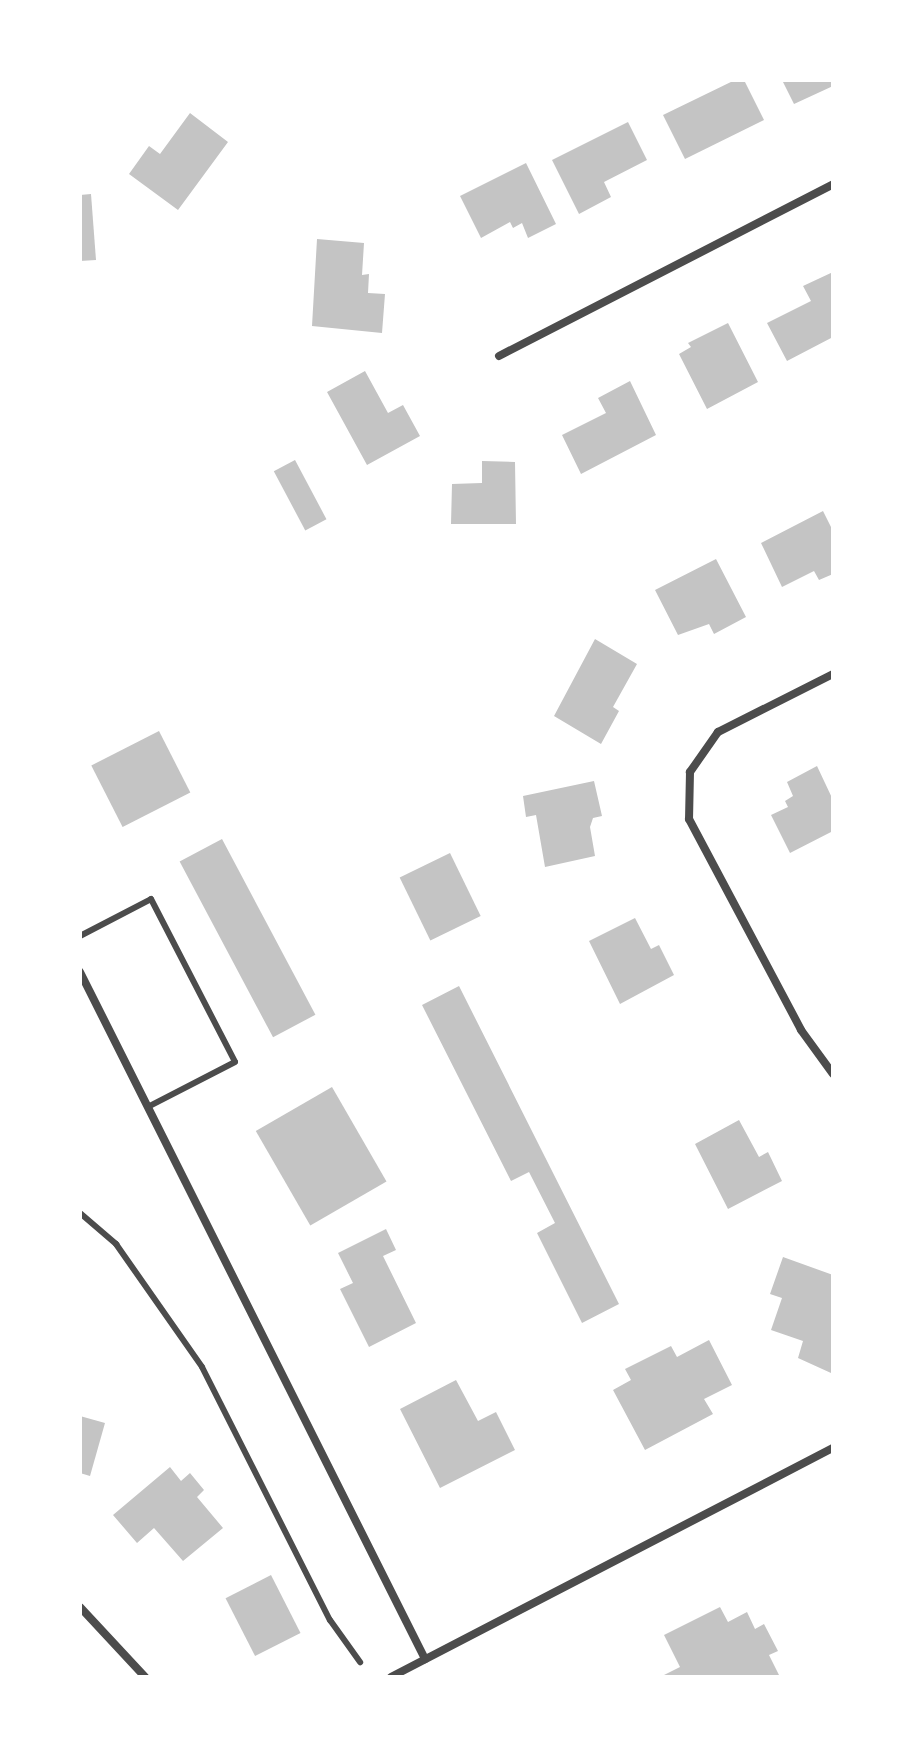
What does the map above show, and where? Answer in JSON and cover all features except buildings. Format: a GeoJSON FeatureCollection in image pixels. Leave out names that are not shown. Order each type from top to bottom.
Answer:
{"type":"FeatureCollection","features":[{"type":"Feature","properties":{"kind":"street"},"geometry":{"type":"LineString","coordinates":[[499,356],[833,184]]}},
{"type":"Feature","properties":{"kind":"street"},"geometry":{"type":"LineString","coordinates":[[833,674],[718,732],[690,772],[689,819],[801,1030],[833,1074]]}},
{"type":"Feature","properties":{"kind":"street"},"geometry":{"type":"LineString","coordinates":[[80,972],[425,1659]]}},
{"type":"Feature","properties":{"kind":"street"},"geometry":{"type":"LineString","coordinates":[[391,1677],[833,1448]]}},
{"type":"Feature","properties":{"kind":"street"},"geometry":{"type":"LineString","coordinates":[[80,1607],[145,1677]]}},
{"type":"Feature","properties":{"kind":"lane"},"geometry":{"type":"LineString","coordinates":[[80,936],[151,899],[235,1062],[148,1107]]}},
{"type":"Feature","properties":{"kind":"lane"},"geometry":{"type":"LineString","coordinates":[[80,1213],[116,1244],[202,1367],[330,1620],[360,1662]]}}]}
